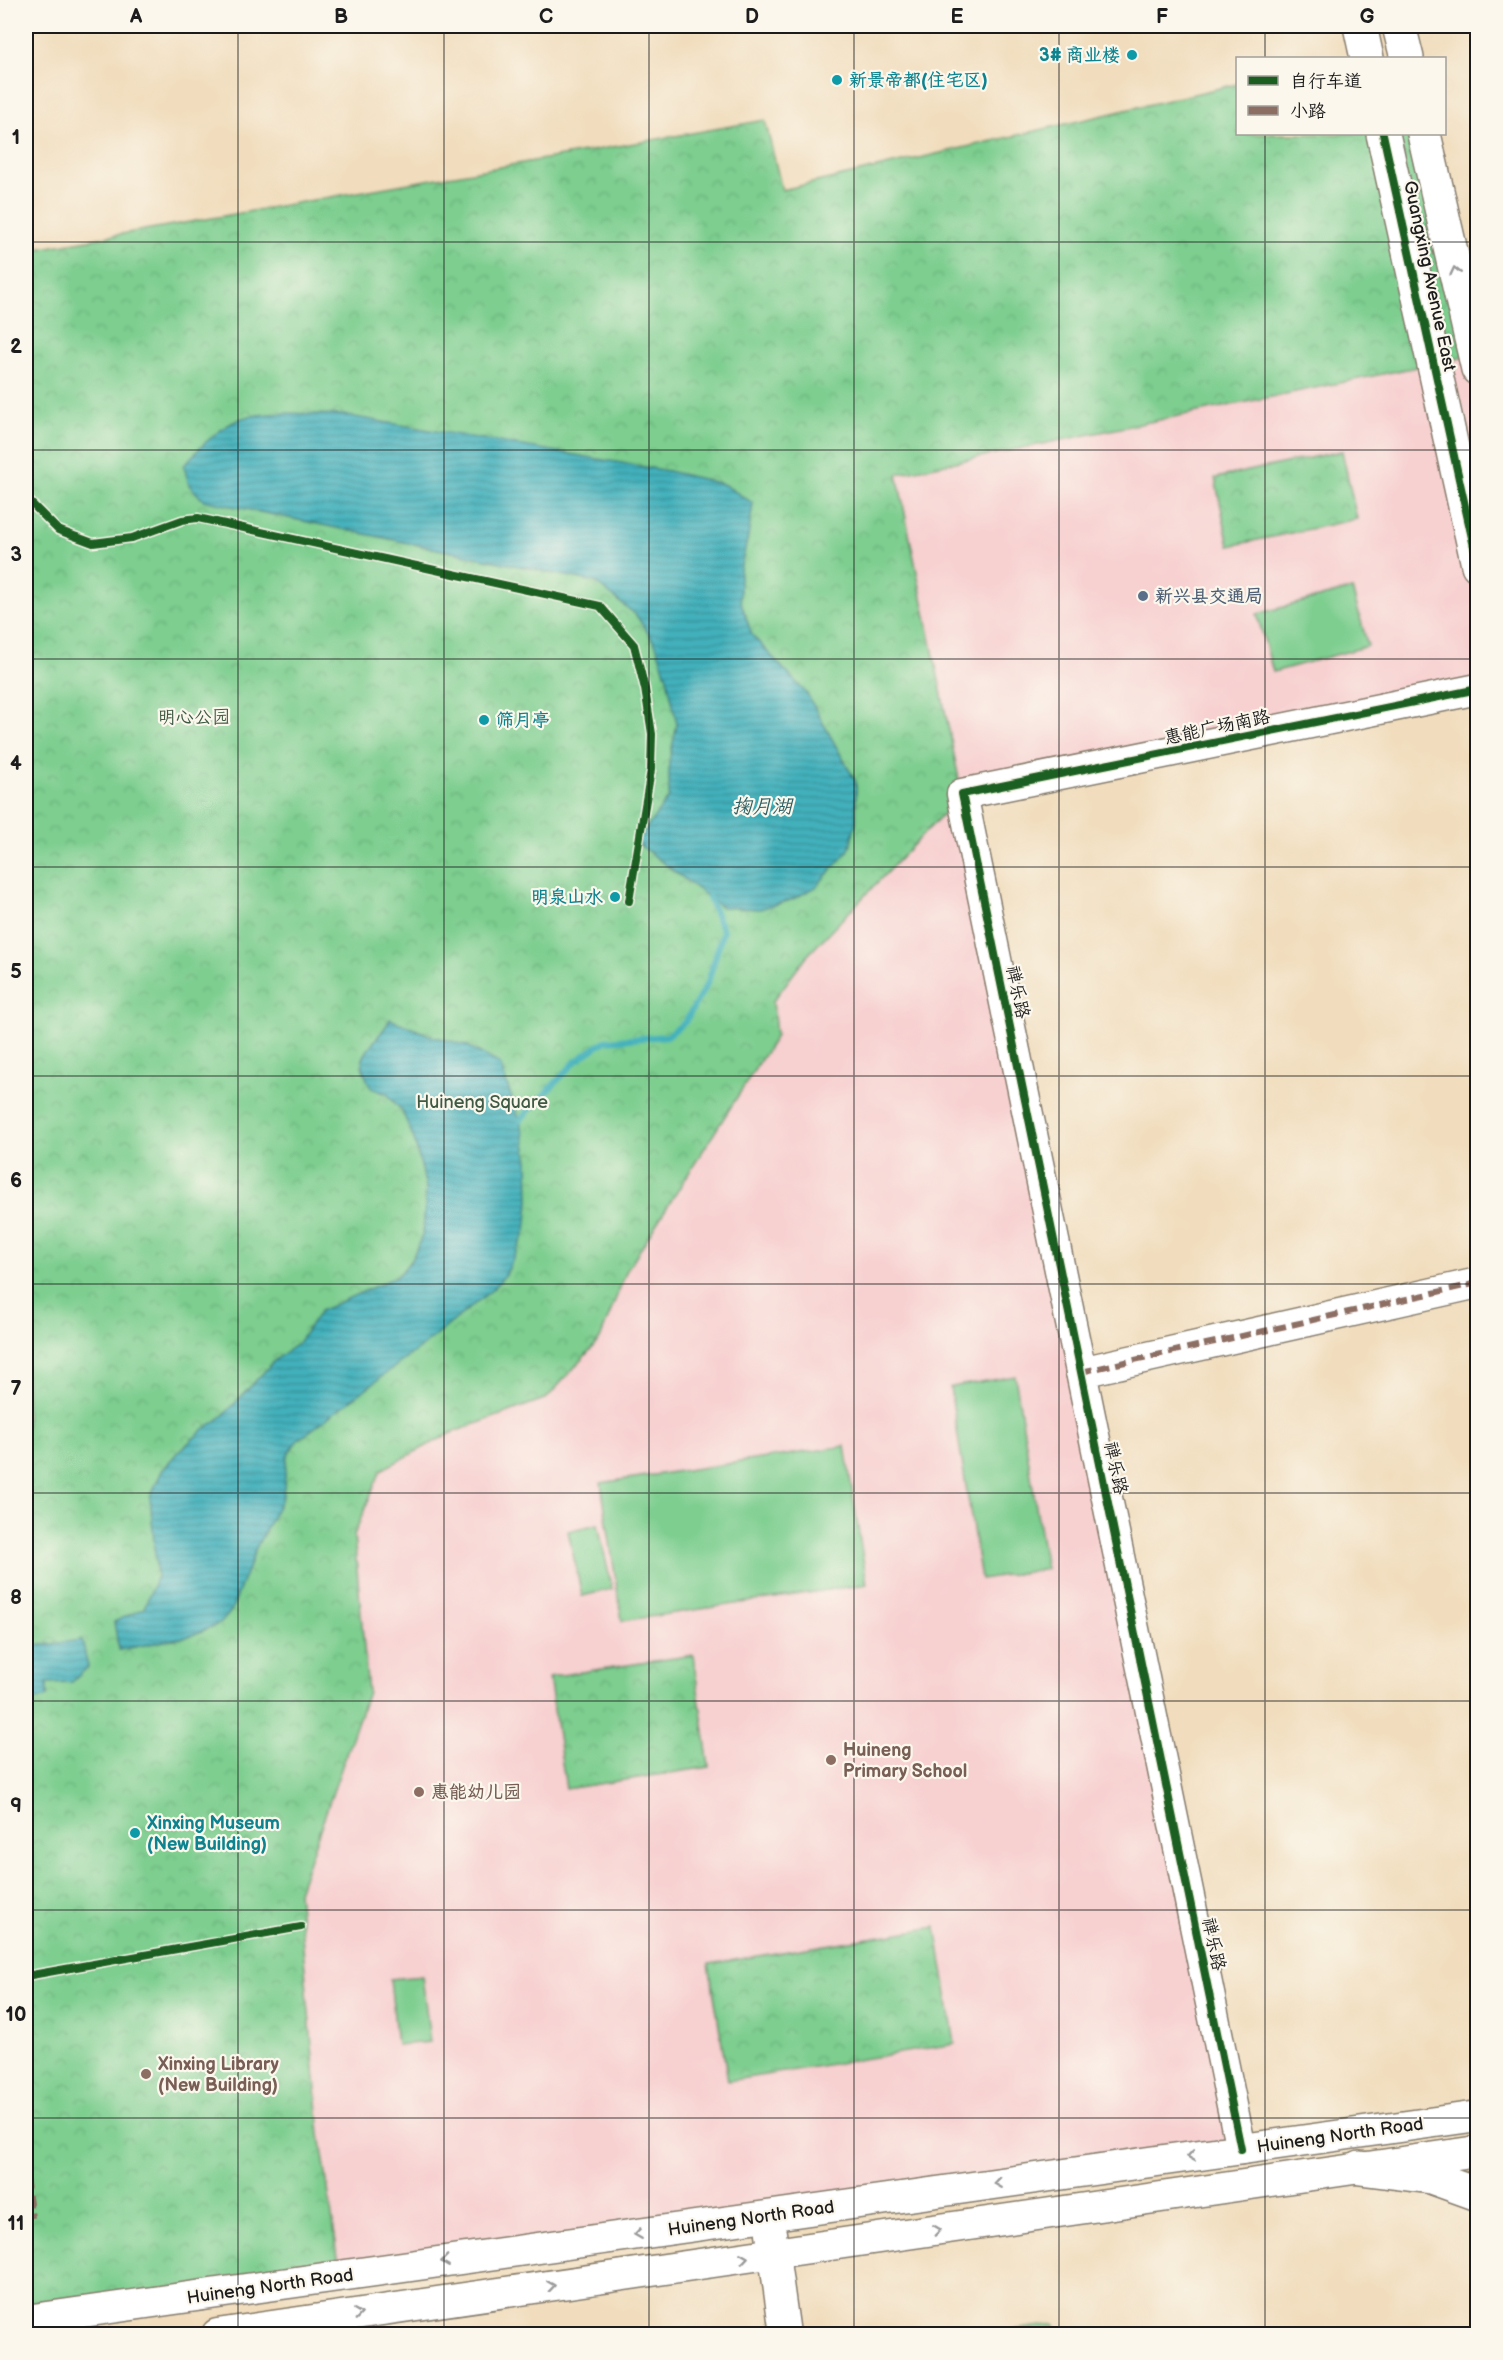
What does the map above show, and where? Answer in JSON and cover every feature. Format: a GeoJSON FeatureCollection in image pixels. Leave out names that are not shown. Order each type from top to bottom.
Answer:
{"type":"FeatureCollection","features":[{"type":"Feature","properties":{"kind":"highway"},"geometry":{"type":"LineString","coordinates":[[1360,26],[1367,57]]}},
{"type":"Feature","properties":{"kind":"highway"},"geometry":{"type":"LineString","coordinates":[[1399,26],[1407,57]]}},
{"type":"Feature","properties":{"kind":"highway","name":"Guangxing Avenue East"},"geometry":{"type":"LineString","coordinates":[[1383,135],[1478,565]]}},
{"type":"Feature","properties":{"kind":"highway","name":"Guangxing Avenue East"},"geometry":{"type":"LineString","coordinates":[[1424,135],[1478,369]]}},
{"type":"Feature","properties":{"kind":"highway"},"geometry":{"type":"LineString","coordinates":[[1360,2168],[1431,2177],[1478,2194]]}},
{"type":"Feature","properties":{"kind":"street","name":"惠能广场南路"},"geometry":{"type":"LineString","coordinates":[[962,794],[1478,689]]}},
{"type":"Feature","properties":{"kind":"street","name":"禅乐路"},"geometry":{"type":"LineString","coordinates":[[962,794],[1241,2149]]}},
{"type":"Feature","properties":{"kind":"street"},"geometry":{"type":"LineString","coordinates":[[1081,1371],[1478,1283]]}},
{"type":"Feature","properties":{"kind":"street"},"geometry":{"type":"LineString","coordinates":[[1382,2129],[1478,2102]]}},
{"type":"Feature","properties":{"kind":"street","name":"Huineng North Road"},"geometry":{"type":"LineString","coordinates":[[26,2320],[1478,2116]]}},
{"type":"Feature","properties":{"kind":"street","name":"Huineng North Road"},"geometry":{"type":"LineString","coordinates":[[217,2334],[1478,2151]]}},
{"type":"Feature","properties":{"kind":"street"},"geometry":{"type":"LineString","coordinates":[[768,2215],[784,2334]]}},
{"type":"Feature","properties":{"kind":"shaded area"},"geometry":{"type":"Polygon","coordinates":[[[1475,355],[1478,369],[1477,689],[962,794],[896,474],[1475,355]]]}},
{"type":"Feature","properties":{"kind":"shaded area","name":"Huineng Primary School"},"geometry":{"type":"Polygon","coordinates":[[[962,794],[1241,2149],[341,2277],[320,2134],[298,1892],[368,1692],[354,1535],[380,1470],[451,1433],[547,1398],[600,1339],[627,1270],[776,1036],[772,1002],[806,957],[962,794]]]}},
{"type":"Feature","properties":{"kind":"green space","name":"Huineng Square"},"geometry":{"type":"Polygon","coordinates":[[[1236,84],[1236,135],[1424,135],[1475,355],[897,474],[962,794],[806,957],[773,1001],[776,1036],[627,1270],[600,1339],[547,1398],[451,1433],[381,1470],[354,1535],[368,1692],[298,1892],[320,2134],[341,2277],[26,2320],[26,251],[765,120],[782,190],[1236,84]]]}},
{"type":"Feature","properties":{"kind":"green space"},"geometry":{"type":"Polygon","coordinates":[[[1342,451],[1357,519],[1229,546],[1215,478],[1342,451]]]}},
{"type":"Feature","properties":{"kind":"green space"},"geometry":{"type":"Polygon","coordinates":[[[1352,589],[1368,646],[1273,672],[1257,614],[1352,589]]]}},
{"type":"Feature","properties":{"kind":"green space"},"geometry":{"type":"Polygon","coordinates":[[[1015,1376],[1046,1569],[981,1579],[950,1387],[1015,1376]]]}},
{"type":"Feature","properties":{"kind":"green space"},"geometry":{"type":"Polygon","coordinates":[[[845,1446],[867,1584],[622,1621],[601,1483],[845,1446]]]}},
{"type":"Feature","properties":{"kind":"green space"},"geometry":{"type":"Polygon","coordinates":[[[598,1524],[612,1589],[582,1596],[568,1531],[598,1524]]]}},
{"type":"Feature","properties":{"kind":"green space"},"geometry":{"type":"Polygon","coordinates":[[[693,1655],[709,1767],[566,1789],[549,1677],[693,1655]]]}},
{"type":"Feature","properties":{"kind":"green space"},"geometry":{"type":"Polygon","coordinates":[[[936,1927],[955,2044],[728,2081],[709,1964],[936,1927]]]}},
{"type":"Feature","properties":{"kind":"green space"},"geometry":{"type":"Polygon","coordinates":[[[422,1976],[430,2042],[397,2045],[390,1979],[422,1976]]]}},
{"type":"Feature","properties":{"kind":"green space"},"geometry":{"type":"Polygon","coordinates":[[[1054,2324],[1055,2334],[987,2334],[1054,2324]]]}},
{"type":"Feature","properties":{"kind":"water","name":"掬月湖"},"geometry":{"type":"Polygon","coordinates":[[[288,413],[343,415],[668,471],[723,484],[753,503],[740,570],[740,599],[752,635],[807,694],[856,782],[856,822],[849,850],[816,887],[791,900],[760,909],[721,907],[636,842],[669,797],[669,761],[677,724],[667,678],[656,645],[636,615],[595,582],[203,500],[189,485],[184,466],[205,443],[222,429],[250,416],[288,413]]]}},
{"type":"Feature","properties":{"kind":"water"},"geometry":{"type":"Polygon","coordinates":[[[390,1019],[432,1036],[466,1045],[500,1064],[523,1130],[528,1161],[529,1201],[526,1231],[506,1274],[493,1289],[429,1341],[297,1441],[287,1456],[283,1496],[256,1548],[231,1611],[221,1623],[190,1636],[119,1650],[114,1622],[144,1608],[157,1576],[150,1497],[162,1471],[176,1454],[224,1415],[274,1361],[298,1343],[320,1311],[398,1276],[412,1259],[423,1233],[426,1188],[422,1170],[414,1139],[402,1111],[387,1094],[371,1088],[362,1065],[365,1054],[390,1019]]]}},
{"type":"Feature","properties":{"kind":"water"},"geometry":{"type":"Polygon","coordinates":[[[82,1640],[88,1667],[72,1682],[47,1683],[47,1697],[26,1703],[26,1647],[82,1640]]]}},
{"type":"Feature","properties":{"kind":"waterway"},"geometry":{"type":"LineString","coordinates":[[520,1120],[576,1061],[605,1041],[667,1036],[685,1022],[708,982],[723,931],[709,898]]}},
{"type":"Feature","properties":{"kind":"marked path"},"geometry":{"type":"LineString","coordinates":[[1081,1372],[1478,1283]]}},
{"type":"Feature","properties":{"kind":"marked path"},"geometry":{"type":"LineString","coordinates":[[26,2177],[32,2218]]}},
{"type":"Feature","properties":{"kind":"cycle path"},"geometry":{"type":"LineString","coordinates":[[1383,135],[1478,565]]}},
{"type":"Feature","properties":{"kind":"cycle path"},"geometry":{"type":"LineString","coordinates":[[26,498],[58,530],[93,543],[132,538],[182,520],[198,518],[600,606],[634,645],[645,689],[652,734],[651,770],[629,901]]}},
{"type":"Feature","properties":{"kind":"cycle path"},"geometry":{"type":"LineString","coordinates":[[1241,2149],[962,794],[1478,689]]}},
{"type":"Feature","properties":{"kind":"cycle path"},"geometry":{"type":"LineString","coordinates":[[26,1976],[301,1927]]}},
{"type":"Feature","properties":{"kind":"place","name":"3# 商业楼"},"geometry":{"type":"Point","coordinates":[1132,55]}},
{"type":"Feature","properties":{"kind":"place","name":"新景帝都(住宅区)"},"geometry":{"type":"Point","coordinates":[837,80]}},
{"type":"Feature","properties":{"kind":"place","name":"新兴县交通局"},"geometry":{"type":"Point","coordinates":[1143,596]}},
{"type":"Feature","properties":{"kind":"place","name":"筛月亭"},"geometry":{"type":"Point","coordinates":[484,720]}},
{"type":"Feature","properties":{"kind":"place","name":"明泉山水"},"geometry":{"type":"Point","coordinates":[615,897]}},
{"type":"Feature","properties":{"kind":"place","name":"Huineng Primary School"},"geometry":{"type":"Point","coordinates":[831,1760]}},
{"type":"Feature","properties":{"kind":"place","name":"惠能幼儿园"},"geometry":{"type":"Point","coordinates":[419,1792]}},
{"type":"Feature","properties":{"kind":"place","name":"Xinxing Museum (New Building)"},"geometry":{"type":"Point","coordinates":[135,1833]}},
{"type":"Feature","properties":{"kind":"place","name":"Xinxing Library (New Building)"},"geometry":{"type":"Point","coordinates":[146,2074]}},
{"type":"Feature","properties":{"kind":"park label","name":"明心公园"},"geometry":{"type":"Point","coordinates":[194,717]}}]}
